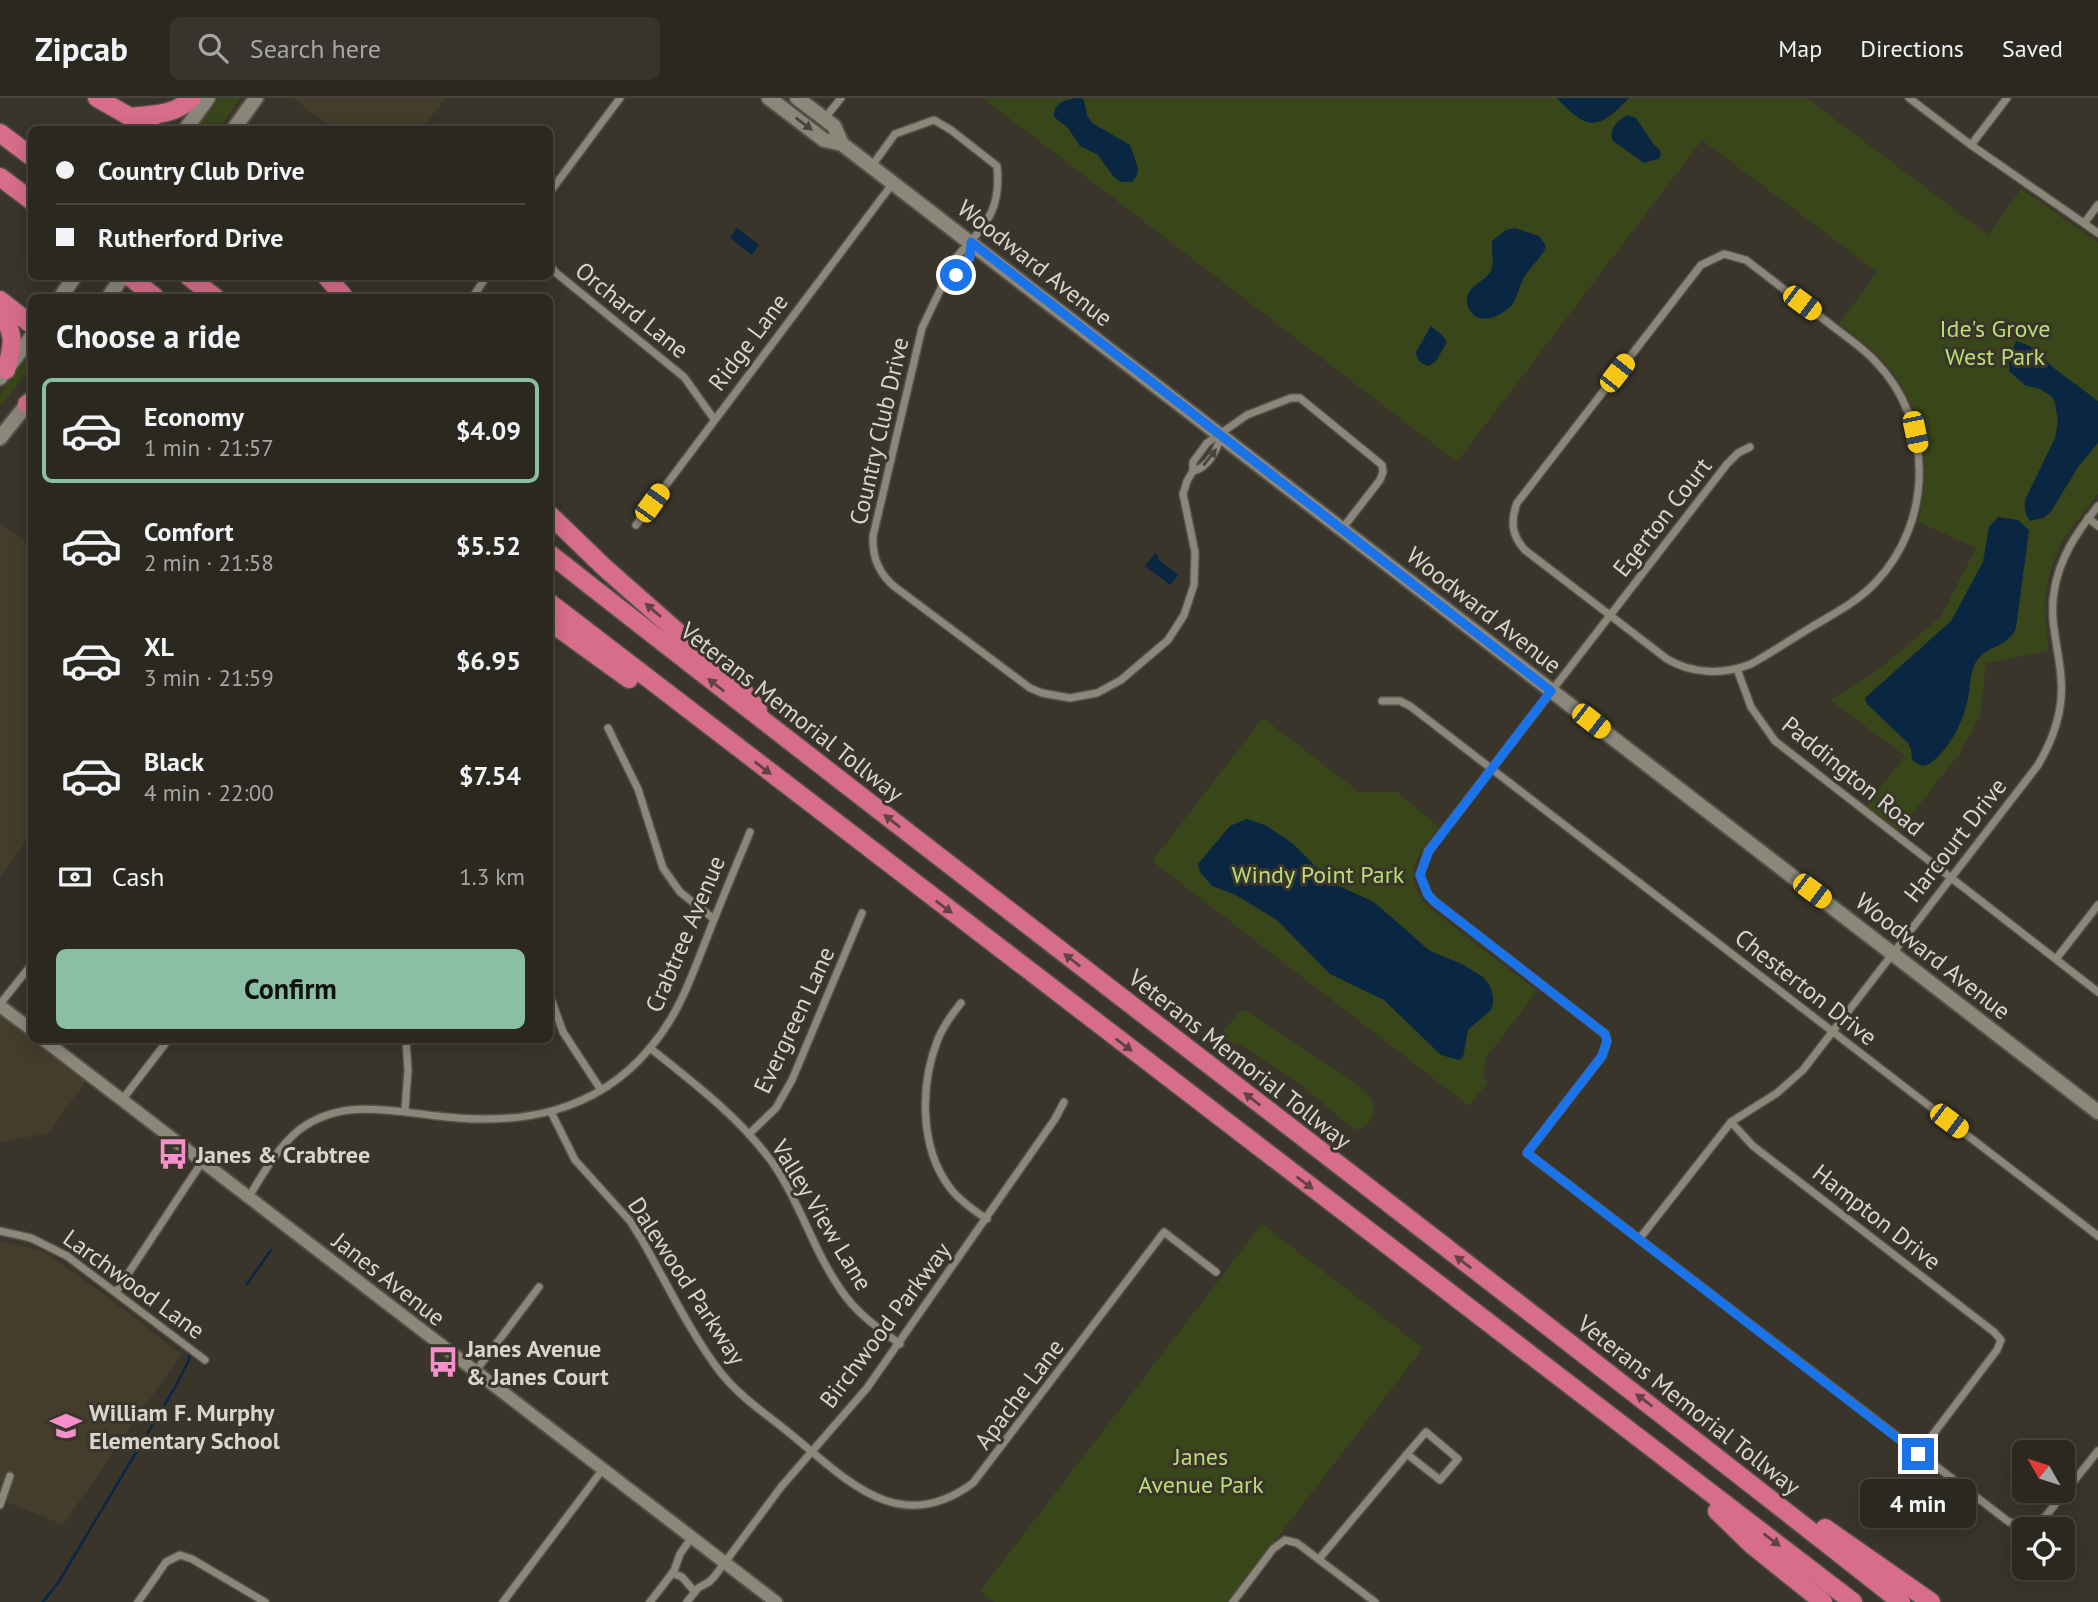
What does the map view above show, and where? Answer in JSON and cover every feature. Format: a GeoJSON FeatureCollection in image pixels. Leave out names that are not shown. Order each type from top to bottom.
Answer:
{"type":"FeatureCollection","features":[{"type":"Feature","properties":{"kind":"highway"},"geometry":{"type":"LineString","coordinates":[[97,98],[146,126]]}},
{"type":"Feature","properties":{"kind":"highway"},"geometry":{"type":"LineString","coordinates":[[130,117],[173,112],[192,98]]}},
{"type":"Feature","properties":{"kind":"highway"},"geometry":{"type":"LineString","coordinates":[[0,133],[28,154]]}},
{"type":"Feature","properties":{"kind":"highway"},"geometry":{"type":"LineString","coordinates":[[0,177],[28,198]]}},
{"type":"Feature","properties":{"kind":"highway"},"geometry":{"type":"LineString","coordinates":[[131,280],[151,294]]}},
{"type":"Feature","properties":{"kind":"highway"},"geometry":{"type":"LineString","coordinates":[[193,280],[211,294]]}},
{"type":"Feature","properties":{"kind":"highway"},"geometry":{"type":"LineString","coordinates":[[329,280],[342,294]]}},
{"type":"Feature","properties":{"kind":"highway"},"geometry":{"type":"LineString","coordinates":[[0,300],[28,322]]}},
{"type":"Feature","properties":{"kind":"highway"},"geometry":{"type":"LineString","coordinates":[[0,310],[12,332],[13,344],[3,374]]}},
{"type":"Feature","properties":{"kind":"highway"},"geometry":{"type":"LineString","coordinates":[[553,518],[595,559],[740,687],[770,727]]}},
{"type":"Feature","properties":{"kind":"highway","name":"Veterans Memorial Tollway"},"geometry":{"type":"LineString","coordinates":[[553,556],[1901,1602]]}},
{"type":"Feature","properties":{"kind":"highway"},"geometry":{"type":"LineString","coordinates":[[553,605],[1853,1602]]}},
{"type":"Feature","properties":{"kind":"highway"},"geometry":{"type":"LineString","coordinates":[[553,624],[649,692],[709,726]]}},
{"type":"Feature","properties":{"kind":"highway"},"geometry":{"type":"LineString","coordinates":[[1698,1442],[1931,1602]]}},
{"type":"Feature","properties":{"kind":"highway"},"geometry":{"type":"LineString","coordinates":[[1659,1455],[1752,1545],[1823,1602]]}},
{"type":"Feature","properties":{"kind":"main road"},"geometry":{"type":"LineString","coordinates":[[188,126],[208,98]]}},
{"type":"Feature","properties":{"kind":"main road"},"geometry":{"type":"LineString","coordinates":[[236,126],[256,98]]}},
{"type":"Feature","properties":{"kind":"main road","name":"Woodward Avenue"},"geometry":{"type":"LineString","coordinates":[[769,98],[824,140],[842,144],[971,242],[2098,1112]]}},
{"type":"Feature","properties":{"kind":"main road","name":"Woodward Avenue"},"geometry":{"type":"LineString","coordinates":[[797,98],[834,126],[842,144]]}},
{"type":"Feature","properties":{"kind":"main road"},"geometry":{"type":"LineString","coordinates":[[111,294],[123,280]]}},
{"type":"Feature","properties":{"kind":"main road"},"geometry":{"type":"LineString","coordinates":[[3,374],[28,341]]}},
{"type":"Feature","properties":{"kind":"main road"},"geometry":{"type":"LineString","coordinates":[[0,438],[28,403]]}},
{"type":"Feature","properties":{"kind":"street"},"geometry":{"type":"LineString","coordinates":[[553,188],[620,98]]}},
{"type":"Feature","properties":{"kind":"street"},"geometry":{"type":"LineString","coordinates":[[824,119],[841,98]]}},
{"type":"Feature","properties":{"kind":"street"},"geometry":{"type":"LineString","coordinates":[[1909,98],[1971,145],[2098,233]]}},
{"type":"Feature","properties":{"kind":"street"},"geometry":{"type":"LineString","coordinates":[[1971,145],[2007,98]]}},
{"type":"Feature","properties":{"kind":"street","name":"Country Club Drive"},"geometry":{"type":"LineString","coordinates":[[872,167],[895,134],[934,120],[997,166],[999,181],[988,221],[960,251],[946,272],[946,280],[922,328],[873,536],[877,564],[895,587],[1030,688],[1042,694],[1070,698],[1097,693],[1121,680],[1168,640],[1180,622],[1194,585],[1195,552],[1184,494],[1192,471],[1200,470],[1217,450],[1221,435]]}},
{"type":"Feature","properties":{"kind":"street","name":"Ridge Lane"},"geometry":{"type":"LineString","coordinates":[[636,525],[893,183]]}},
{"type":"Feature","properties":{"kind":"street"},"geometry":{"type":"LineString","coordinates":[[2085,222],[2098,205]]}},
{"type":"Feature","properties":{"kind":"street"},"geometry":{"type":"LineString","coordinates":[[1724,254],[1746,260],[1875,361],[1890,379],[1908,411],[1920,468],[1918,499],[1910,528],[1898,553],[1875,582],[1850,603],[1759,659],[1737,669],[1702,671],[1682,667],[1667,659],[1529,553],[1519,544],[1512,527],[1517,503],[1701,265],[1724,254]]}},
{"type":"Feature","properties":{"kind":"street","name":"Orchard Lane"},"geometry":{"type":"LineString","coordinates":[[553,269],[684,377],[714,419]]}},
{"type":"Feature","properties":{"kind":"street"},"geometry":{"type":"LineString","coordinates":[[1221,435],[1247,415],[1291,398],[1300,398],[1381,465],[1383,472],[1380,480],[1342,529]]}},
{"type":"Feature","properties":{"kind":"street","name":"Egerton Court"},"geometry":{"type":"LineString","coordinates":[[1640,1238],[1527,1153],[1602,1056],[1607,1041],[1600,1029],[1435,902],[1420,875],[1425,856],[1551,691],[1727,464],[1738,453],[1750,447]]}},
{"type":"Feature","properties":{"kind":"street","name":"Harcourt Drive"},"geometry":{"type":"LineString","coordinates":[[1640,1238],[1731,1122],[1790,1083],[2038,765],[2051,742],[2060,708],[2061,679],[2052,622],[2059,569],[2068,549],[2098,506]]}},
{"type":"Feature","properties":{"kind":"street"},"geometry":{"type":"LineString","coordinates":[[2088,518],[2098,526]]}},
{"type":"Feature","properties":{"kind":"street","name":"Paddington Road"},"geometry":{"type":"LineString","coordinates":[[1737,669],[1751,707],[1775,741],[2098,992]]}},
{"type":"Feature","properties":{"kind":"street","name":"Chesterton Drive"},"geometry":{"type":"LineString","coordinates":[[1382,701],[1400,701],[1410,706],[2098,1236]]}},
{"type":"Feature","properties":{"kind":"street"},"geometry":{"type":"LineString","coordinates":[[608,727],[635,780],[663,868],[680,892],[714,919]]}},
{"type":"Feature","properties":{"kind":"street","name":"Crabtree Avenue"},"geometry":{"type":"LineString","coordinates":[[248,1198],[275,1155],[300,1129],[352,1108],[405,1110],[489,1121],[551,1112],[601,1090],[627,1071],[650,1048],[673,1018],[750,832]]}},
{"type":"Feature","properties":{"kind":"street"},"geometry":{"type":"LineString","coordinates":[[2056,960],[2098,905]]}},
{"type":"Feature","properties":{"kind":"street","name":"Evergreen Lane"},"geometry":{"type":"LineString","coordinates":[[749,1134],[776,1108],[792,1080],[862,914]]}},
{"type":"Feature","properties":{"kind":"street"},"geometry":{"type":"LineString","coordinates":[[28,969],[0,1005],[28,1027]]}},
{"type":"Feature","properties":{"kind":"street"},"geometry":{"type":"LineString","coordinates":[[961,1003],[941,1032],[932,1056],[926,1129],[934,1158],[950,1188],[965,1204],[987,1219]]}},
{"type":"Feature","properties":{"kind":"street"},"geometry":{"type":"LineString","coordinates":[[553,1004],[563,1032],[601,1090]]}},
{"type":"Feature","properties":{"kind":"street","name":"Janes Avenue"},"geometry":{"type":"LineString","coordinates":[[48,1043],[776,1602]]}},
{"type":"Feature","properties":{"kind":"street"},"geometry":{"type":"LineString","coordinates":[[121,1100],[166,1043]]}},
{"type":"Feature","properties":{"kind":"street"},"geometry":{"type":"LineString","coordinates":[[405,1110],[408,1070],[406,1043]]}},
{"type":"Feature","properties":{"kind":"street","name":"Valley View Lane"},"geometry":{"type":"LineString","coordinates":[[650,1048],[712,1098],[749,1134],[790,1191],[841,1290],[860,1313],[900,1344]]}},
{"type":"Feature","properties":{"kind":"street","name":"Birchwood Parkway"},"geometry":{"type":"LineString","coordinates":[[687,1602],[695,1591],[709,1582],[766,1506],[867,1388],[987,1219],[1064,1102]]}},
{"type":"Feature","properties":{"kind":"street","name":"Dalewood Parkway"},"geometry":{"type":"LineString","coordinates":[[551,1112],[575,1160],[636,1231],[721,1373],[812,1451]]}},
{"type":"Feature","properties":{"kind":"street","name":"Hampton Drive"},"geometry":{"type":"LineString","coordinates":[[1731,1122],[1753,1146],[2001,1340],[1997,1350],[1918,1454]]}},
{"type":"Feature","properties":{"kind":"street"},"geometry":{"type":"LineString","coordinates":[[116,1292],[202,1162]]}},
{"type":"Feature","properties":{"kind":"street","name":"Larchwood Lane"},"geometry":{"type":"LineString","coordinates":[[0,1231],[32,1238],[57,1249],[205,1360]]}},
{"type":"Feature","properties":{"kind":"street","name":"Apache Lane"},"geometry":{"type":"LineString","coordinates":[[812,1451],[852,1485],[885,1501],[915,1506],[955,1496],[982,1475],[1164,1232],[1216,1272]]}},
{"type":"Feature","properties":{"kind":"street"},"geometry":{"type":"LineString","coordinates":[[1640,1238],[2002,1518],[2022,1525],[2045,1517],[2098,1451]]}},
{"type":"Feature","properties":{"kind":"street"},"geometry":{"type":"LineString","coordinates":[[475,1372],[539,1287]]}},
{"type":"Feature","properties":{"kind":"street"},"geometry":{"type":"LineString","coordinates":[[1319,1559],[1407,1454],[1426,1432],[1458,1459],[1440,1480],[1407,1454]]}},
{"type":"Feature","properties":{"kind":"street"},"geometry":{"type":"LineString","coordinates":[[503,1602],[603,1469]]}},
{"type":"Feature","properties":{"kind":"street"},"geometry":{"type":"LineString","coordinates":[[0,1504],[10,1476]]}},
{"type":"Feature","properties":{"kind":"street"},"geometry":{"type":"LineString","coordinates":[[650,1602],[672,1573],[680,1554],[692,1537]]}},
{"type":"Feature","properties":{"kind":"street"},"geometry":{"type":"LineString","coordinates":[[1233,1602],[1273,1549],[1285,1540],[1297,1543],[1375,1602]]}},
{"type":"Feature","properties":{"kind":"street"},"geometry":{"type":"LineString","coordinates":[[138,1602],[160,1570],[175,1556],[192,1559],[265,1602]]}},
{"type":"Feature","properties":{"kind":"street"},"geometry":{"type":"LineString","coordinates":[[672,1573],[682,1577],[695,1591]]}},
{"type":"Feature","properties":{"kind":"shaded area"},"geometry":{"type":"Polygon","coordinates":[[[293,98],[445,98],[424,126],[330,126],[293,98]]]}},
{"type":"Feature","properties":{"kind":"shaded area"},"geometry":{"type":"Polygon","coordinates":[[[0,524],[28,543],[28,838],[0,877],[0,524]]]}},
{"type":"Feature","properties":{"kind":"shaded area"},"geometry":{"type":"Polygon","coordinates":[[[0,1016],[28,1036],[28,1043],[37,1043],[87,1079],[49,1133],[0,1142],[0,1016]]]}},
{"type":"Feature","properties":{"kind":"shaded area","name":"William F. Murphy Elementary School"},"geometry":{"type":"Polygon","coordinates":[[[0,1241],[41,1250],[181,1354],[63,1525],[0,1499],[0,1241]]]}},
{"type":"Feature","properties":{"kind":"green space"},"geometry":{"type":"Polygon","coordinates":[[[220,98],[240,98],[221,126],[199,126],[220,98]]]}},
{"type":"Feature","properties":{"kind":"green space","name":"Ide's Grove West Park"},"geometry":{"type":"Polygon","coordinates":[[[983,98],[1807,98],[1988,235],[2021,189],[2098,242],[2098,494],[2063,539],[2054,560],[2047,584],[2045,605],[2048,651],[1986,663],[1980,716],[1960,753],[1899,831],[1866,806],[1905,756],[1830,700],[1880,669],[1941,616],[1976,548],[1918,522],[1924,459],[1909,399],[1885,363],[1839,324],[1877,272],[1702,140],[1457,462],[983,98]]]}},
{"type":"Feature","properties":{"kind":"green space"},"geometry":{"type":"Polygon","coordinates":[[[28,355],[28,371],[0,407],[0,394],[28,355]]]}},
{"type":"Feature","properties":{"kind":"green space","name":"Windy Point Park"},"geometry":{"type":"Polygon","coordinates":[[[1263,718],[1359,792],[1397,792],[1439,827],[1418,856],[1415,866],[1413,875],[1420,896],[1428,907],[1537,991],[1486,1058],[1483,1078],[1488,1082],[1469,1106],[1152,861],[1263,718]]]}},
{"type":"Feature","properties":{"kind":"green space"},"geometry":{"type":"Polygon","coordinates":[[[1245,1010],[1359,1086],[1374,1106],[1368,1123],[1356,1130],[1302,1086],[1241,1045],[1225,1040],[1222,1033],[1239,1012],[1245,1010]]]}},
{"type":"Feature","properties":{"kind":"green space","name":"Janes Avenue Park"},"geometry":{"type":"Polygon","coordinates":[[[1262,1224],[1423,1348],[1228,1602],[994,1602],[980,1591],[1262,1224]]]}},
{"type":"Feature","properties":{"kind":"water"},"geometry":{"type":"Polygon","coordinates":[[[1081,98],[1092,123],[1130,145],[1138,168],[1132,182],[1121,182],[1113,176],[1098,155],[1080,146],[1068,128],[1054,117],[1059,104],[1081,98]]]}},
{"type":"Feature","properties":{"kind":"water"},"geometry":{"type":"Polygon","coordinates":[[[1557,98],[1629,98],[1609,117],[1593,123],[1577,117],[1557,98]]]}},
{"type":"Feature","properties":{"kind":"water"},"geometry":{"type":"Polygon","coordinates":[[[1627,115],[1636,118],[1660,150],[1658,159],[1644,163],[1613,141],[1613,129],[1627,115]]]}},
{"type":"Feature","properties":{"kind":"water"},"geometry":{"type":"Polygon","coordinates":[[[737,228],[759,245],[752,255],[730,238],[737,228]]]}},
{"type":"Feature","properties":{"kind":"water"},"geometry":{"type":"Polygon","coordinates":[[[1515,228],[1539,236],[1546,246],[1524,277],[1510,307],[1494,317],[1480,318],[1468,308],[1468,296],[1492,268],[1492,241],[1506,230],[1515,228]]]}},
{"type":"Feature","properties":{"kind":"water"},"geometry":{"type":"Polygon","coordinates":[[[1431,326],[1447,342],[1436,361],[1429,366],[1417,358],[1416,352],[1431,326]]]}},
{"type":"Feature","properties":{"kind":"water"},"geometry":{"type":"Polygon","coordinates":[[[2016,341],[2030,346],[2055,369],[2098,401],[2098,443],[2078,467],[2050,513],[2030,521],[2025,511],[2025,500],[2055,438],[2058,422],[2055,402],[2051,396],[2038,388],[2026,386],[2009,371],[2009,358],[2016,341]]]}},
{"type":"Feature","properties":{"kind":"water"},"geometry":{"type":"Polygon","coordinates":[[[1998,517],[2018,520],[2029,530],[2016,628],[2007,640],[1978,659],[1956,732],[1936,759],[1922,766],[1912,760],[1908,743],[1867,704],[1865,698],[1951,621],[1983,562],[1989,527],[1998,517]]]}},
{"type":"Feature","properties":{"kind":"water"},"geometry":{"type":"Polygon","coordinates":[[[1155,553],[1159,556],[1157,558],[1178,575],[1170,585],[1145,566],[1155,553]]]}},
{"type":"Feature","properties":{"kind":"water"},"geometry":{"type":"Polygon","coordinates":[[[1247,819],[1265,825],[1292,843],[1332,883],[1374,902],[1430,951],[1462,964],[1483,977],[1490,986],[1493,1003],[1491,1010],[1468,1030],[1463,1057],[1459,1060],[1441,1055],[1384,1000],[1330,974],[1277,920],[1234,894],[1212,886],[1200,872],[1198,864],[1230,826],[1247,819]]]}},
{"type":"Feature","properties":{"kind":"waterway"},"geometry":{"type":"LineString","coordinates":[[247,1284],[271,1250]]}},
{"type":"Feature","properties":{"kind":"waterway"},"geometry":{"type":"LineString","coordinates":[[43,1602],[58,1583],[174,1389],[190,1354]]}},
{"type":"Feature","properties":{"kind":"place","name":"Janes & Crabtree"},"geometry":{"type":"Point","coordinates":[173,1154]}},
{"type":"Feature","properties":{"kind":"place","name":"Janes Avenue & Janes Court"},"geometry":{"type":"Point","coordinates":[443,1362]}},
{"type":"Feature","properties":{"kind":"place","name":"William F. Murphy Elementary School"},"geometry":{"type":"Point","coordinates":[66,1426]}},
{"type":"Feature","properties":{"kind":"route"},"geometry":{"type":"LineString","coordinates":[[956,275],[970,258],[971,242],[1551,691],[1425,856],[1420,875],[1428,895],[1435,902],[1605,1034],[1606,1049],[1602,1056],[1527,1153],[1918,1454]]}}]}
